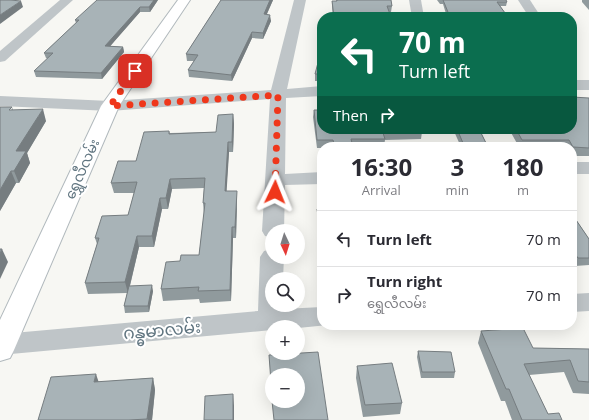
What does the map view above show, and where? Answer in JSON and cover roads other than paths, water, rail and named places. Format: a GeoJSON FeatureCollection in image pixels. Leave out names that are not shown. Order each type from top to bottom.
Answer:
{"type":"FeatureCollection","features":[{"type":"Feature","properties":{"kind":"street"},"geometry":{"type":"LineString","coordinates":[[0,58],[67,0]]}},
{"type":"Feature","properties":{"kind":"street","name":"ရွှေလီလမ်း"},"geometry":{"type":"LineString","coordinates":[[1,347],[110,106],[184,0]]}},
{"type":"Feature","properties":{"kind":"street"},"geometry":{"type":"LineString","coordinates":[[273,224],[278,95],[300,0]]}},
{"type":"Feature","properties":{"kind":"street"},"geometry":{"type":"LineString","coordinates":[[415,0],[417,12]]}},
{"type":"Feature","properties":{"kind":"street"},"geometry":{"type":"LineString","coordinates":[[524,0],[532,12]]}},
{"type":"Feature","properties":{"kind":"street"},"geometry":{"type":"LineString","coordinates":[[0,39],[20,40]]}},
{"type":"Feature","properties":{"kind":"street"},"geometry":{"type":"LineString","coordinates":[[0,101],[110,106],[317,91]]}},
{"type":"Feature","properties":{"kind":"street"},"geometry":{"type":"LineString","coordinates":[[577,168],[589,168]]}},
{"type":"Feature","properties":{"kind":"street"},"geometry":{"type":"LineString","coordinates":[[275,180],[317,178]]}},
{"type":"Feature","properties":{"kind":"street"},"geometry":{"type":"LineString","coordinates":[[270,320],[272,264]]}},
{"type":"Feature","properties":{"kind":"street"},"geometry":{"type":"LineString","coordinates":[[577,303],[589,302]]}},
{"type":"Feature","properties":{"kind":"street","name":"ဂန္ဓမာလမ်း"},"geometry":{"type":"LineString","coordinates":[[270,320],[317,317]]}},
{"type":"Feature","properties":{"kind":"street","name":"ဂန္ဓမာလမ်း"},"geometry":{"type":"LineString","coordinates":[[1,347],[265,321]]}}]}
